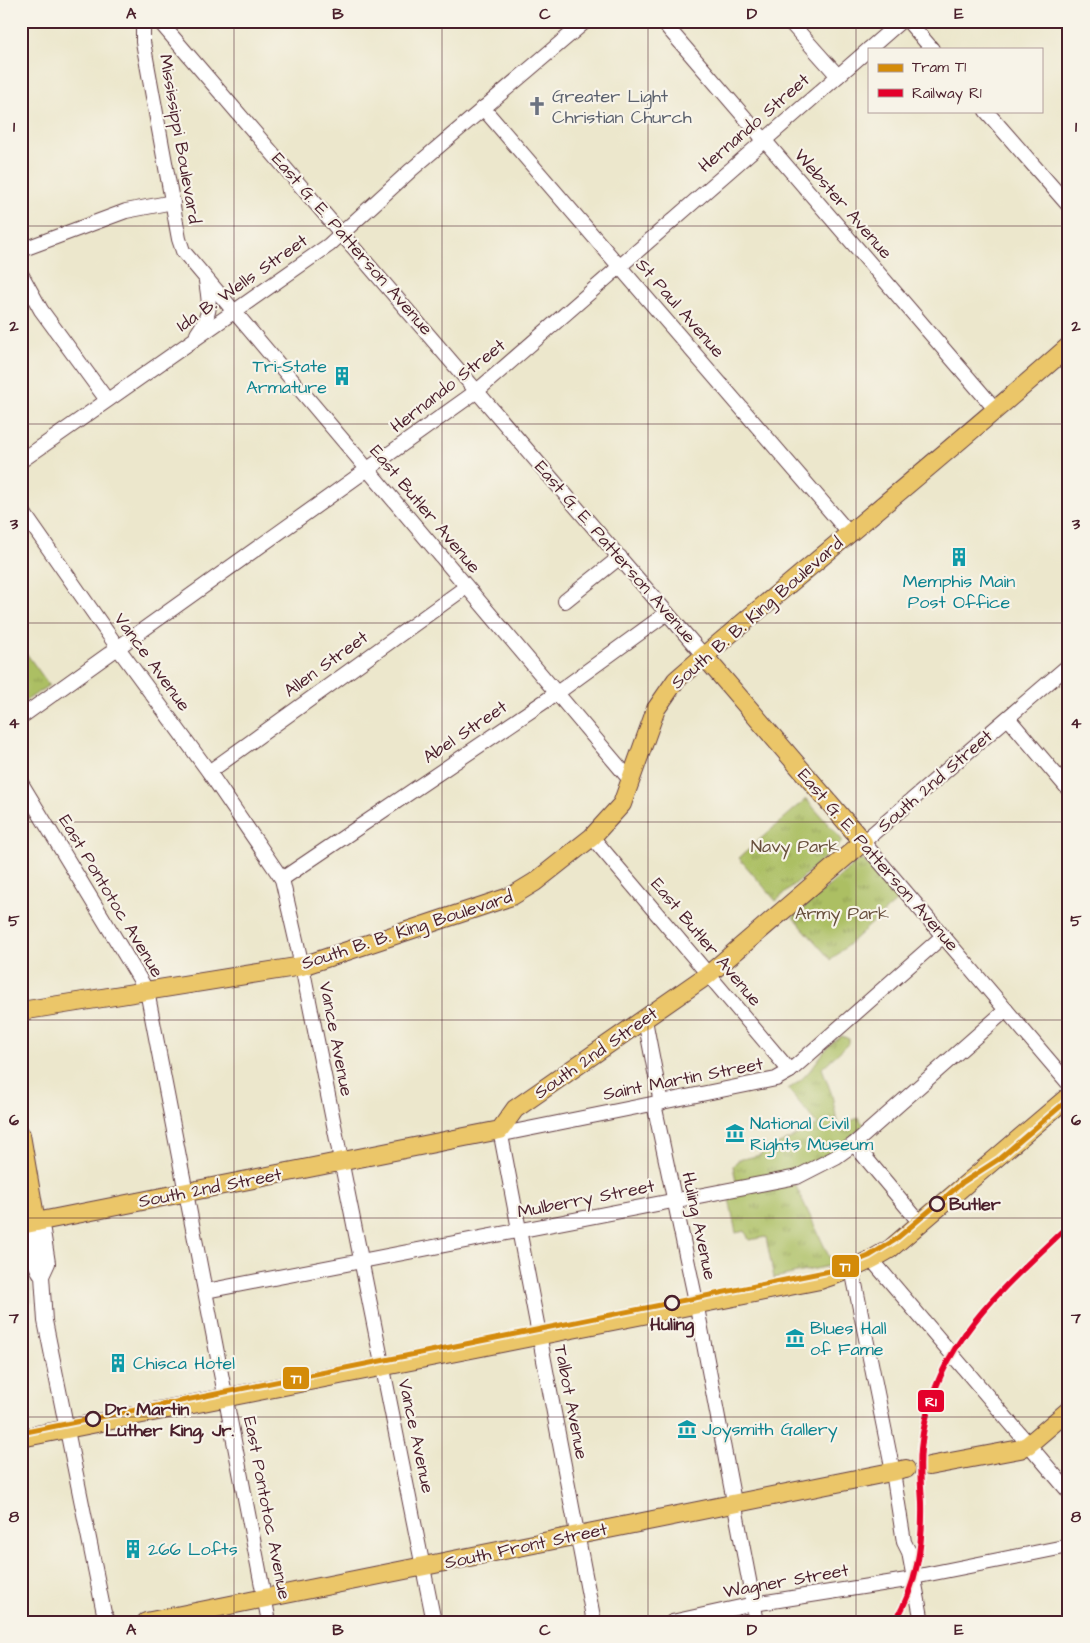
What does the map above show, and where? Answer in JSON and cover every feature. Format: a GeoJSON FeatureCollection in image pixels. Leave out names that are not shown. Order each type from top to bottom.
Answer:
{"type":"FeatureCollection","features":[{"type":"Feature","properties":{"kind":"main road","name":"South B. B. King Boulevard"},"geometry":{"type":"LineString","coordinates":[[21,1011],[302,966],[512,896],[536,882],[592,837],[622,804],[656,709],[676,680],[1069,346]]}},
{"type":"Feature","properties":{"kind":"main road","name":"East G. E. Patterson Avenue"},"geometry":{"type":"LineString","coordinates":[[704,656],[863,842]]}},
{"type":"Feature","properties":{"kind":"main road","name":"South 2nd Street"},"geometry":{"type":"LineString","coordinates":[[28,1224],[500,1130],[515,1109],[709,974],[863,842]]}},
{"type":"Feature","properties":{"kind":"main road"},"geometry":{"type":"LineString","coordinates":[[21,1438],[820,1280],[872,1260],[921,1224],[1069,1096]]}},
{"type":"Feature","properties":{"kind":"main road"},"geometry":{"type":"LineString","coordinates":[[21,1135],[28,1224]]}},
{"type":"Feature","properties":{"kind":"main road"},"geometry":{"type":"LineString","coordinates":[[929,1466],[1008,1452],[1028,1445],[1069,1410]]}},
{"type":"Feature","properties":{"kind":"main road","name":"South Front Street"},"geometry":{"type":"LineString","coordinates":[[146,1622],[265,1596],[424,1567],[900,1471]]}},
{"type":"Feature","properties":{"kind":"street","name":"Mississippi Boulevard"},"geometry":{"type":"LineString","coordinates":[[143,21],[143,42],[179,239],[190,262]]}},
{"type":"Feature","properties":{"kind":"street","name":"East G. E. Patterson Avenue"},"geometry":{"type":"LineString","coordinates":[[159,21],[704,656]]}},
{"type":"Feature","properties":{"kind":"street","name":"Ida B. Wells Street"},"geometry":{"type":"LineString","coordinates":[[21,461],[329,245],[483,108],[586,21]]}},
{"type":"Feature","properties":{"kind":"street","name":"Webster Avenue"},"geometry":{"type":"LineString","coordinates":[[662,21],[996,410]]}},
{"type":"Feature","properties":{"kind":"street"},"geometry":{"type":"LineString","coordinates":[[789,21],[838,76]]}},
{"type":"Feature","properties":{"kind":"street","name":"Hernando Street"},"geometry":{"type":"LineString","coordinates":[[870,48],[901,21]]}},
{"type":"Feature","properties":{"kind":"street"},"geometry":{"type":"LineString","coordinates":[[908,21],[931,48]]}},
{"type":"Feature","properties":{"kind":"street","name":"Hernando Street"},"geometry":{"type":"LineString","coordinates":[[21,717],[477,391],[868,50]]}},
{"type":"Feature","properties":{"kind":"street","name":"St Paul Avenue"},"geometry":{"type":"LineString","coordinates":[[483,108],[849,533]]}},
{"type":"Feature","properties":{"kind":"street"},"geometry":{"type":"LineString","coordinates":[[987,112],[1069,206]]}},
{"type":"Feature","properties":{"kind":"street"},"geometry":{"type":"LineString","coordinates":[[21,250],[126,211],[173,202]]}},
{"type":"Feature","properties":{"kind":"street","name":"East Butler Avenue"},"geometry":{"type":"LineString","coordinates":[[190,262],[631,780]]}},
{"type":"Feature","properties":{"kind":"street"},"geometry":{"type":"LineString","coordinates":[[21,274],[41,310],[107,400]]}},
{"type":"Feature","properties":{"kind":"street"},"geometry":{"type":"LineString","coordinates":[[192,341],[206,320],[210,309],[206,280]]}},
{"type":"Feature","properties":{"kind":"street","name":"Vance Avenue"},"geometry":{"type":"LineString","coordinates":[[21,509],[118,648],[209,772],[282,879],[302,966],[434,1622]]}},
{"type":"Feature","properties":{"kind":"street"},"geometry":{"type":"LineString","coordinates":[[565,601],[620,557]]}},
{"type":"Feature","properties":{"kind":"street","name":"Allen Street"},"geometry":{"type":"LineString","coordinates":[[209,772],[466,587]]}},
{"type":"Feature","properties":{"kind":"street","name":"Abel Street"},"geometry":{"type":"LineString","coordinates":[[282,879],[557,693],[667,613]]}},
{"type":"Feature","properties":{"kind":"street","name":"South 2nd Street"},"geometry":{"type":"LineString","coordinates":[[863,842],[1069,665]]}},
{"type":"Feature","properties":{"kind":"street"},"geometry":{"type":"LineString","coordinates":[[1008,718],[1069,790]]}},
{"type":"Feature","properties":{"kind":"street","name":"East Pontotoc Avenue"},"geometry":{"type":"LineString","coordinates":[[21,783],[147,991],[269,1622]]}},
{"type":"Feature","properties":{"kind":"street","name":"East Butler Avenue"},"geometry":{"type":"LineString","coordinates":[[592,837],[790,1071]]}},
{"type":"Feature","properties":{"kind":"street","name":"East G. E. Patterson Avenue"},"geometry":{"type":"LineString","coordinates":[[863,842],[1069,1084]]}},
{"type":"Feature","properties":{"kind":"street","name":"Saint Martin Street"},"geometry":{"type":"LineString","coordinates":[[500,1130],[508,1133],[762,1084],[790,1071],[943,936]]}},
{"type":"Feature","properties":{"kind":"street","name":"Mulberry Street"},"geometry":{"type":"LineString","coordinates":[[206,1290],[797,1177],[836,1157],[854,1144],[1006,1010]]}},
{"type":"Feature","properties":{"kind":"street","name":"Huling Avenue"},"geometry":{"type":"LineString","coordinates":[[644,1020],[674,1201],[696,1304],[757,1622]]}},
{"type":"Feature","properties":{"kind":"street","name":"Talbot Avenue"},"geometry":{"type":"LineString","coordinates":[[500,1130],[594,1622]]}},
{"type":"Feature","properties":{"kind":"street"},"geometry":{"type":"LineString","coordinates":[[854,1144],[921,1224]]}},
{"type":"Feature","properties":{"kind":"street"},"geometry":{"type":"LineString","coordinates":[[28,1224],[43,1231],[48,1263],[42,1276],[45,1321],[104,1613],[109,1622]]}},
{"type":"Feature","properties":{"kind":"street"},"geometry":{"type":"LineString","coordinates":[[872,1260],[1069,1492]]}},
{"type":"Feature","properties":{"kind":"street"},"geometry":{"type":"LineString","coordinates":[[852,1269],[900,1471],[904,1542],[909,1552],[914,1622]]}},
{"type":"Feature","properties":{"kind":"street","name":"Wagner Street"},"geometry":{"type":"LineString","coordinates":[[672,1622],[754,1604],[910,1579],[1069,1546]]}},
{"type":"Feature","properties":{"kind":"street"},"geometry":{"type":"LineString","coordinates":[[910,1579],[922,1622]]}},
{"type":"Feature","properties":{"kind":"green space"},"geometry":{"type":"Polygon","coordinates":[[[21,646],[49,685],[21,704],[21,646]]]}},
{"type":"Feature","properties":{"kind":"green space","name":"Navy Park"},"geometry":{"type":"Polygon","coordinates":[[[806,799],[843,841],[776,901],[739,858],[806,799]]]}},
{"type":"Feature","properties":{"kind":"green space","name":"Army Park"},"geometry":{"type":"Polygon","coordinates":[[[859,860],[864,861],[898,900],[831,960],[793,917],[859,860]]]}},
{"type":"Feature","properties":{"kind":"green space"},"geometry":{"type":"Polygon","coordinates":[[[842,1036],[849,1039],[849,1043],[822,1068],[832,1095],[838,1126],[858,1118],[864,1125],[834,1151],[794,1172],[736,1182],[733,1166],[738,1160],[761,1155],[761,1153],[818,1125],[788,1089],[805,1076],[834,1041],[842,1036]]]}},
{"type":"Feature","properties":{"kind":"green space"},"geometry":{"type":"Polygon","coordinates":[[[795,1184],[833,1265],[774,1278],[766,1237],[749,1240],[745,1231],[736,1233],[728,1194],[795,1184]]]}},
{"type":"Feature","properties":{"kind":"green space"},"geometry":{"type":"Polygon","coordinates":[[[21,1241],[27,1249],[32,1302],[21,1302],[21,1241]]]}},
{"type":"Feature","properties":{"kind":"tram line","name":"T1"},"geometry":{"type":"LineString","coordinates":[[21,1433],[835,1270],[869,1256],[895,1240],[962,1183],[999,1159],[1069,1099]]}},
{"type":"Feature","properties":{"kind":"rail line","name":"R1"},"geometry":{"type":"LineString","coordinates":[[895,1622],[909,1593],[920,1549],[922,1518],[921,1449],[927,1413],[938,1381],[954,1351],[972,1324],[994,1298],[1069,1225]]}},
{"type":"Feature","properties":{"kind":"place","name":"Greater Light Christian Church"},"geometry":{"type":"Point","coordinates":[537,106]}},
{"type":"Feature","properties":{"kind":"place","name":"Tri-State Armature"},"geometry":{"type":"Point","coordinates":[342,376]}},
{"type":"Feature","properties":{"kind":"place","name":"Memphis Main Post Office"},"geometry":{"type":"Point","coordinates":[959,557]}},
{"type":"Feature","properties":{"kind":"place","name":"National Civil Rights Museum"},"geometry":{"type":"Point","coordinates":[735,1133]}},
{"type":"Feature","properties":{"kind":"place","name":"Butler"},"geometry":{"type":"Point","coordinates":[937,1204]}},
{"type":"Feature","properties":{"kind":"place","name":"Huling"},"geometry":{"type":"Point","coordinates":[672,1303]}},
{"type":"Feature","properties":{"kind":"place","name":"Blues Hall of Fame"},"geometry":{"type":"Point","coordinates":[795,1338]}},
{"type":"Feature","properties":{"kind":"place","name":"Chisca Hotel"},"geometry":{"type":"Point","coordinates":[118,1363]}},
{"type":"Feature","properties":{"kind":"place","name":"Dr. Martin Luther King, Jr."},"geometry":{"type":"Point","coordinates":[93,1419]}},
{"type":"Feature","properties":{"kind":"place","name":"Joysmith Gallery"},"geometry":{"type":"Point","coordinates":[687,1429]}},
{"type":"Feature","properties":{"kind":"place","name":"266 Lofts"},"geometry":{"type":"Point","coordinates":[133,1549]}}]}
